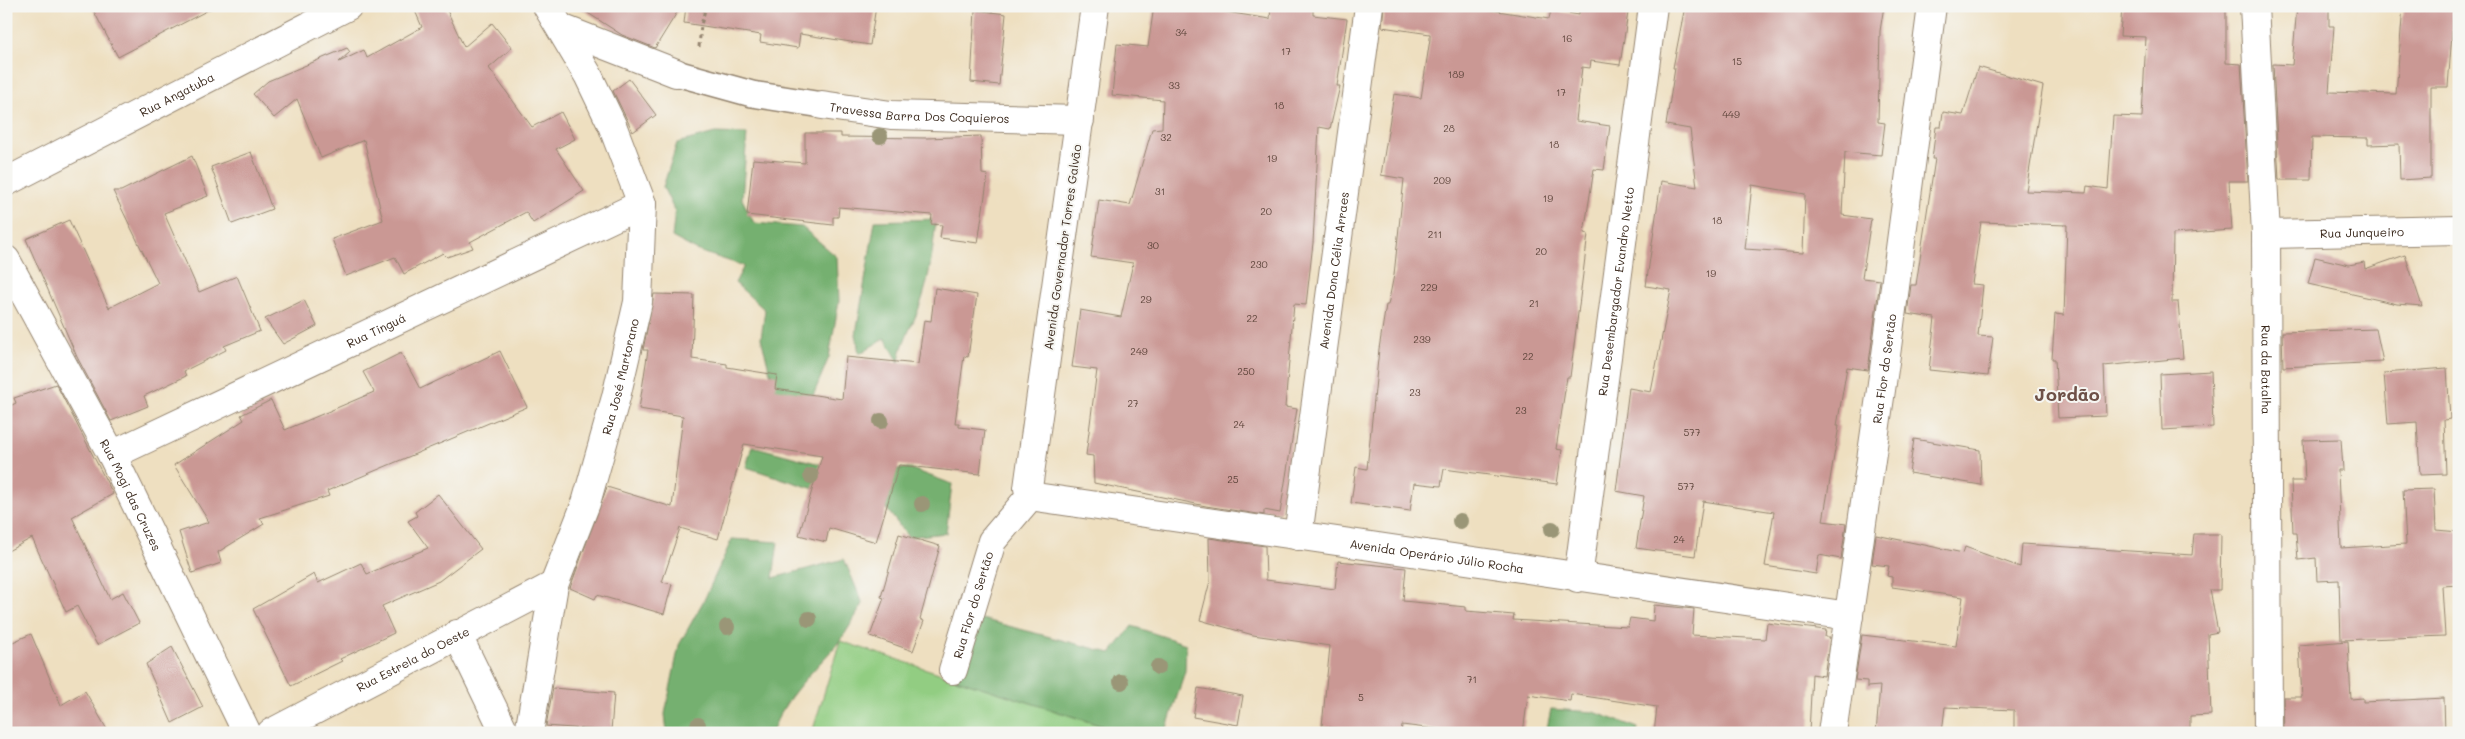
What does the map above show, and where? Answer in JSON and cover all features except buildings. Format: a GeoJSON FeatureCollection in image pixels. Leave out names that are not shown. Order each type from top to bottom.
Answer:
{"type":"FeatureCollection","features":[{"type":"Feature","properties":{"kind":"street","name":"Rua Angatuba"},"geometry":{"type":"LineString","coordinates":[[6,182],[348,6]]}},
{"type":"Feature","properties":{"kind":"street","name":"Rua José Martorano"},"geometry":{"type":"LineString","coordinates":[[529,733],[554,584],[586,503],[616,397],[638,302],[642,204],[612,125],[561,28],[547,6]]}},
{"type":"Feature","properties":{"kind":"street","name":"Avenida Governador Torres Galvão"},"geometry":{"type":"LineString","coordinates":[[1030,491],[1096,6]]}},
{"type":"Feature","properties":{"kind":"street","name":"Avenida Dona Célia Arraes"},"geometry":{"type":"LineString","coordinates":[[1298,536],[1369,6]]}},
{"type":"Feature","properties":{"kind":"street","name":"Rua Desembargador Evandro Netto"},"geometry":{"type":"LineString","coordinates":[[1578,578],[1653,6]]}},
{"type":"Feature","properties":{"kind":"street","name":"Rua Flor do Sertão"},"geometry":{"type":"LineString","coordinates":[[1832,733],[1886,355],[1932,6]]}},
{"type":"Feature","properties":{"kind":"street","name":"Rua da Batalha"},"geometry":{"type":"LineString","coordinates":[[2254,6],[2266,234],[2268,733]]}},
{"type":"Feature","properties":{"kind":"street","name":"Travessa Barra Dos Coquieros"},"geometry":{"type":"LineString","coordinates":[[561,28],[676,74],[752,94],[891,115],[1080,120]]}},
{"type":"Feature","properties":{"kind":"street","name":"Rua Tinguá"},"geometry":{"type":"LineString","coordinates":[[112,454],[642,204]]}},
{"type":"Feature","properties":{"kind":"street","name":"Rua Junqueiro"},"geometry":{"type":"LineString","coordinates":[[2266,234],[2459,230]]}},
{"type":"Feature","properties":{"kind":"street","name":"Rua Mogi das Cruzes"},"geometry":{"type":"LineString","coordinates":[[6,260],[112,454],[247,733]]}},
{"type":"Feature","properties":{"kind":"street","name":"Avenida Operário Júlio Rocha"},"geometry":{"type":"LineString","coordinates":[[1030,491],[1036,497],[1578,578],[1849,616]]}},
{"type":"Feature","properties":{"kind":"street","name":"Rua Flor do Sertão"},"geometry":{"type":"LineString","coordinates":[[953,670],[992,541],[1030,491]]}},
{"type":"Feature","properties":{"kind":"street","name":"Rua Estrela do Oeste"},"geometry":{"type":"LineString","coordinates":[[271,733],[398,668],[457,634],[554,584]]}},
{"type":"Feature","properties":{"kind":"street"},"geometry":{"type":"LineString","coordinates":[[457,634],[505,733]]}},
{"type":"Feature","properties":{"kind":"path"},"geometry":{"type":"LineString","coordinates":[[699,48],[701,24],[706,6]]}},
{"type":"Feature","properties":{"kind":"green space"},"geometry":{"type":"Polygon","coordinates":[[[715,133],[747,134],[742,199],[754,223],[802,227],[837,257],[839,301],[829,357],[813,396],[775,391],[761,338],[765,310],[735,283],[744,266],[698,251],[672,237],[675,212],[663,187],[677,143],[715,133]]]}},
{"type":"Feature","properties":{"kind":"green space"},"geometry":{"type":"Polygon","coordinates":[[[936,219],[926,286],[902,348],[899,362],[885,338],[859,354],[856,334],[875,221],[936,219]]]}},
{"type":"Feature","properties":{"kind":"green space"},"geometry":{"type":"Polygon","coordinates":[[[752,446],[835,468],[871,472],[909,468],[952,484],[946,533],[908,537],[886,508],[845,499],[746,467],[752,446]]]}},
{"type":"Feature","properties":{"kind":"green space"},"geometry":{"type":"Polygon","coordinates":[[[732,539],[778,542],[773,578],[844,559],[863,604],[842,638],[792,696],[777,720],[772,733],[667,733],[665,714],[679,645],[705,598],[732,539]]]}},
{"type":"Feature","properties":{"kind":"green space"},"geometry":{"type":"Polygon","coordinates":[[[974,617],[1111,653],[1132,626],[1186,644],[1185,671],[1166,731],[1162,733],[1124,733],[956,679],[974,617]]]}},
{"type":"Feature","properties":{"kind":"green space"},"geometry":{"type":"Polygon","coordinates":[[[840,641],[1124,733],[812,733],[840,641]]]}},
{"type":"Feature","properties":{"kind":"green space"},"geometry":{"type":"Polygon","coordinates":[[[1551,709],[1594,712],[1638,728],[1637,733],[1546,733],[1551,709]]]}},
{"type":"Feature","properties":{"kind":"district","name":"Jordão"},"geometry":{"type":"Point","coordinates":[2067,394]}}]}
